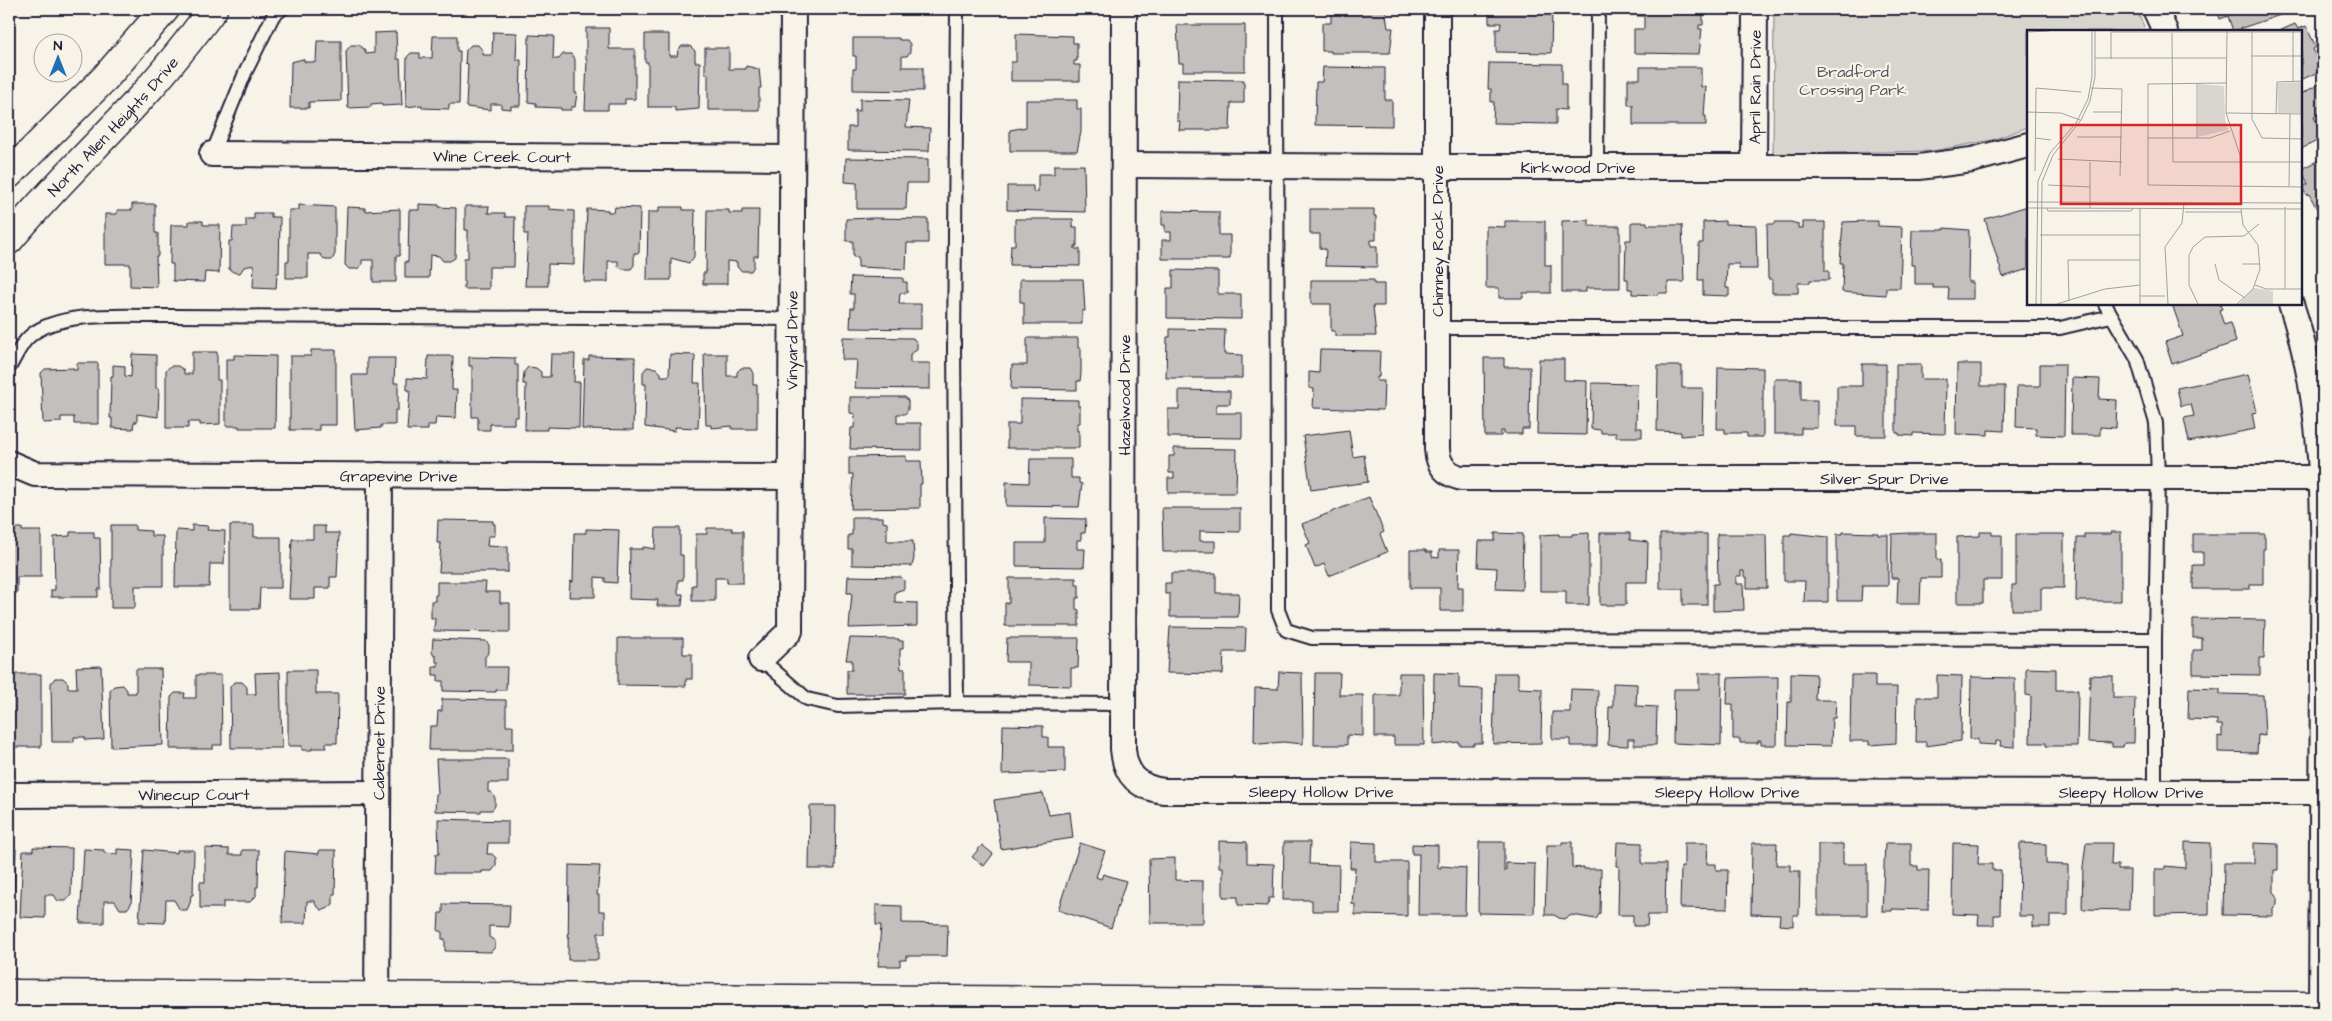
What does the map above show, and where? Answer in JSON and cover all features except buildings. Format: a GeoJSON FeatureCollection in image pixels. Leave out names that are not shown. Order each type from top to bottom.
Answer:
{"type":"FeatureCollection","features":[{"type":"Feature","properties":{"kind":"main road"},"geometry":{"type":"LineString","coordinates":[[9,174],[105,78],[165,9]]}},
{"type":"Feature","properties":{"kind":"main road","name":"North Allen Heights Drive"},"geometry":{"type":"LineString","coordinates":[[9,240],[47,195],[148,90],[213,9]]}},
{"type":"Feature","properties":{"kind":"main road"},"geometry":{"type":"LineString","coordinates":[[9,994],[378,1004],[2321,1008]]}},
{"type":"Feature","properties":{"kind":"street","name":"Vinyard Drive"},"geometry":{"type":"LineString","coordinates":[[761,659],[790,631],[793,9]]}},
{"type":"Feature","properties":{"kind":"street","name":"Hazelwood Drive"},"geometry":{"type":"LineString","coordinates":[[1124,9],[1123,704],[1124,762],[1133,778]]}},
{"type":"Feature","properties":{"kind":"street","name":"Chimney Rock Drive"},"geometry":{"type":"LineString","coordinates":[[1438,9],[1437,449],[1438,457],[1446,471]]}},
{"type":"Feature","properties":{"kind":"street","name":"April Rain Drive"},"geometry":{"type":"LineString","coordinates":[[1754,166],[1755,9]]}},
{"type":"Feature","properties":{"kind":"street"},"geometry":{"type":"LineString","coordinates":[[2155,9],[2164,30]]}},
{"type":"Feature","properties":{"kind":"street","name":"Kirkwood Drive"},"geometry":{"type":"LineString","coordinates":[[1124,165],[1437,168],[1919,167],[1972,160],[2027,145]]}},
{"type":"Feature","properties":{"kind":"street","name":"Wine Creek Court"},"geometry":{"type":"LineString","coordinates":[[212,154],[792,158]]}},
{"type":"Feature","properties":{"kind":"street"},"geometry":{"type":"LineString","coordinates":[[2291,305],[2300,331],[2312,385],[2323,478],[2321,1008]]}},
{"type":"Feature","properties":{"kind":"street","name":"Grapevine Drive"},"geometry":{"type":"LineString","coordinates":[[9,463],[35,474],[791,477]]}},
{"type":"Feature","properties":{"kind":"street","name":"Silver Spur Drive"},"geometry":{"type":"LineString","coordinates":[[1446,471],[1461,478],[2323,478]]}},
{"type":"Feature","properties":{"kind":"street","name":"Cabernet Drive"},"geometry":{"type":"LineString","coordinates":[[378,1004],[380,475]]}},
{"type":"Feature","properties":{"kind":"street","name":"Sleepy Hollow Drive"},"geometry":{"type":"LineString","coordinates":[[1133,778],[1139,784],[1151,789],[1164,791],[2323,792]]}},
{"type":"Feature","properties":{"kind":"street","name":"Winecup Court"},"geometry":{"type":"LineString","coordinates":[[9,795],[378,793]]}},
{"type":"Feature","properties":{"kind":"lane"},"geometry":{"type":"LineString","coordinates":[[212,154],[245,73],[273,16],[282,9]]}},
{"type":"Feature","properties":{"kind":"lane"},"geometry":{"type":"LineString","coordinates":[[957,9],[954,356],[957,703]]}},
{"type":"Feature","properties":{"kind":"lane"},"geometry":{"type":"LineString","coordinates":[[1277,9],[1278,610],[1286,630],[1312,638],[2154,639]]}},
{"type":"Feature","properties":{"kind":"lane"},"geometry":{"type":"LineString","coordinates":[[1597,167],[1598,9]]}},
{"type":"Feature","properties":{"kind":"lane"},"geometry":{"type":"LineString","coordinates":[[2106,305],[2137,359],[2156,423],[2158,478],[2154,639],[2154,791]]}},
{"type":"Feature","properties":{"kind":"lane"},"geometry":{"type":"LineString","coordinates":[[9,368],[29,336],[53,322],[72,318],[173,316],[791,319]]}},
{"type":"Feature","properties":{"kind":"lane"},"geometry":{"type":"LineString","coordinates":[[1437,328],[2060,328],[2111,316]]}},
{"type":"Feature","properties":{"kind":"lane"},"geometry":{"type":"LineString","coordinates":[[761,659],[807,698],[838,706],[957,703],[1123,704]]}},
{"type":"Feature","properties":{"kind":"green space","name":"Bradford Crossing Park"},"geometry":{"type":"Polygon","coordinates":[[[1774,9],[2136,9],[2146,30],[2027,30],[2027,127],[1992,140],[1933,151],[1773,154],[1774,9]]]}}]}
